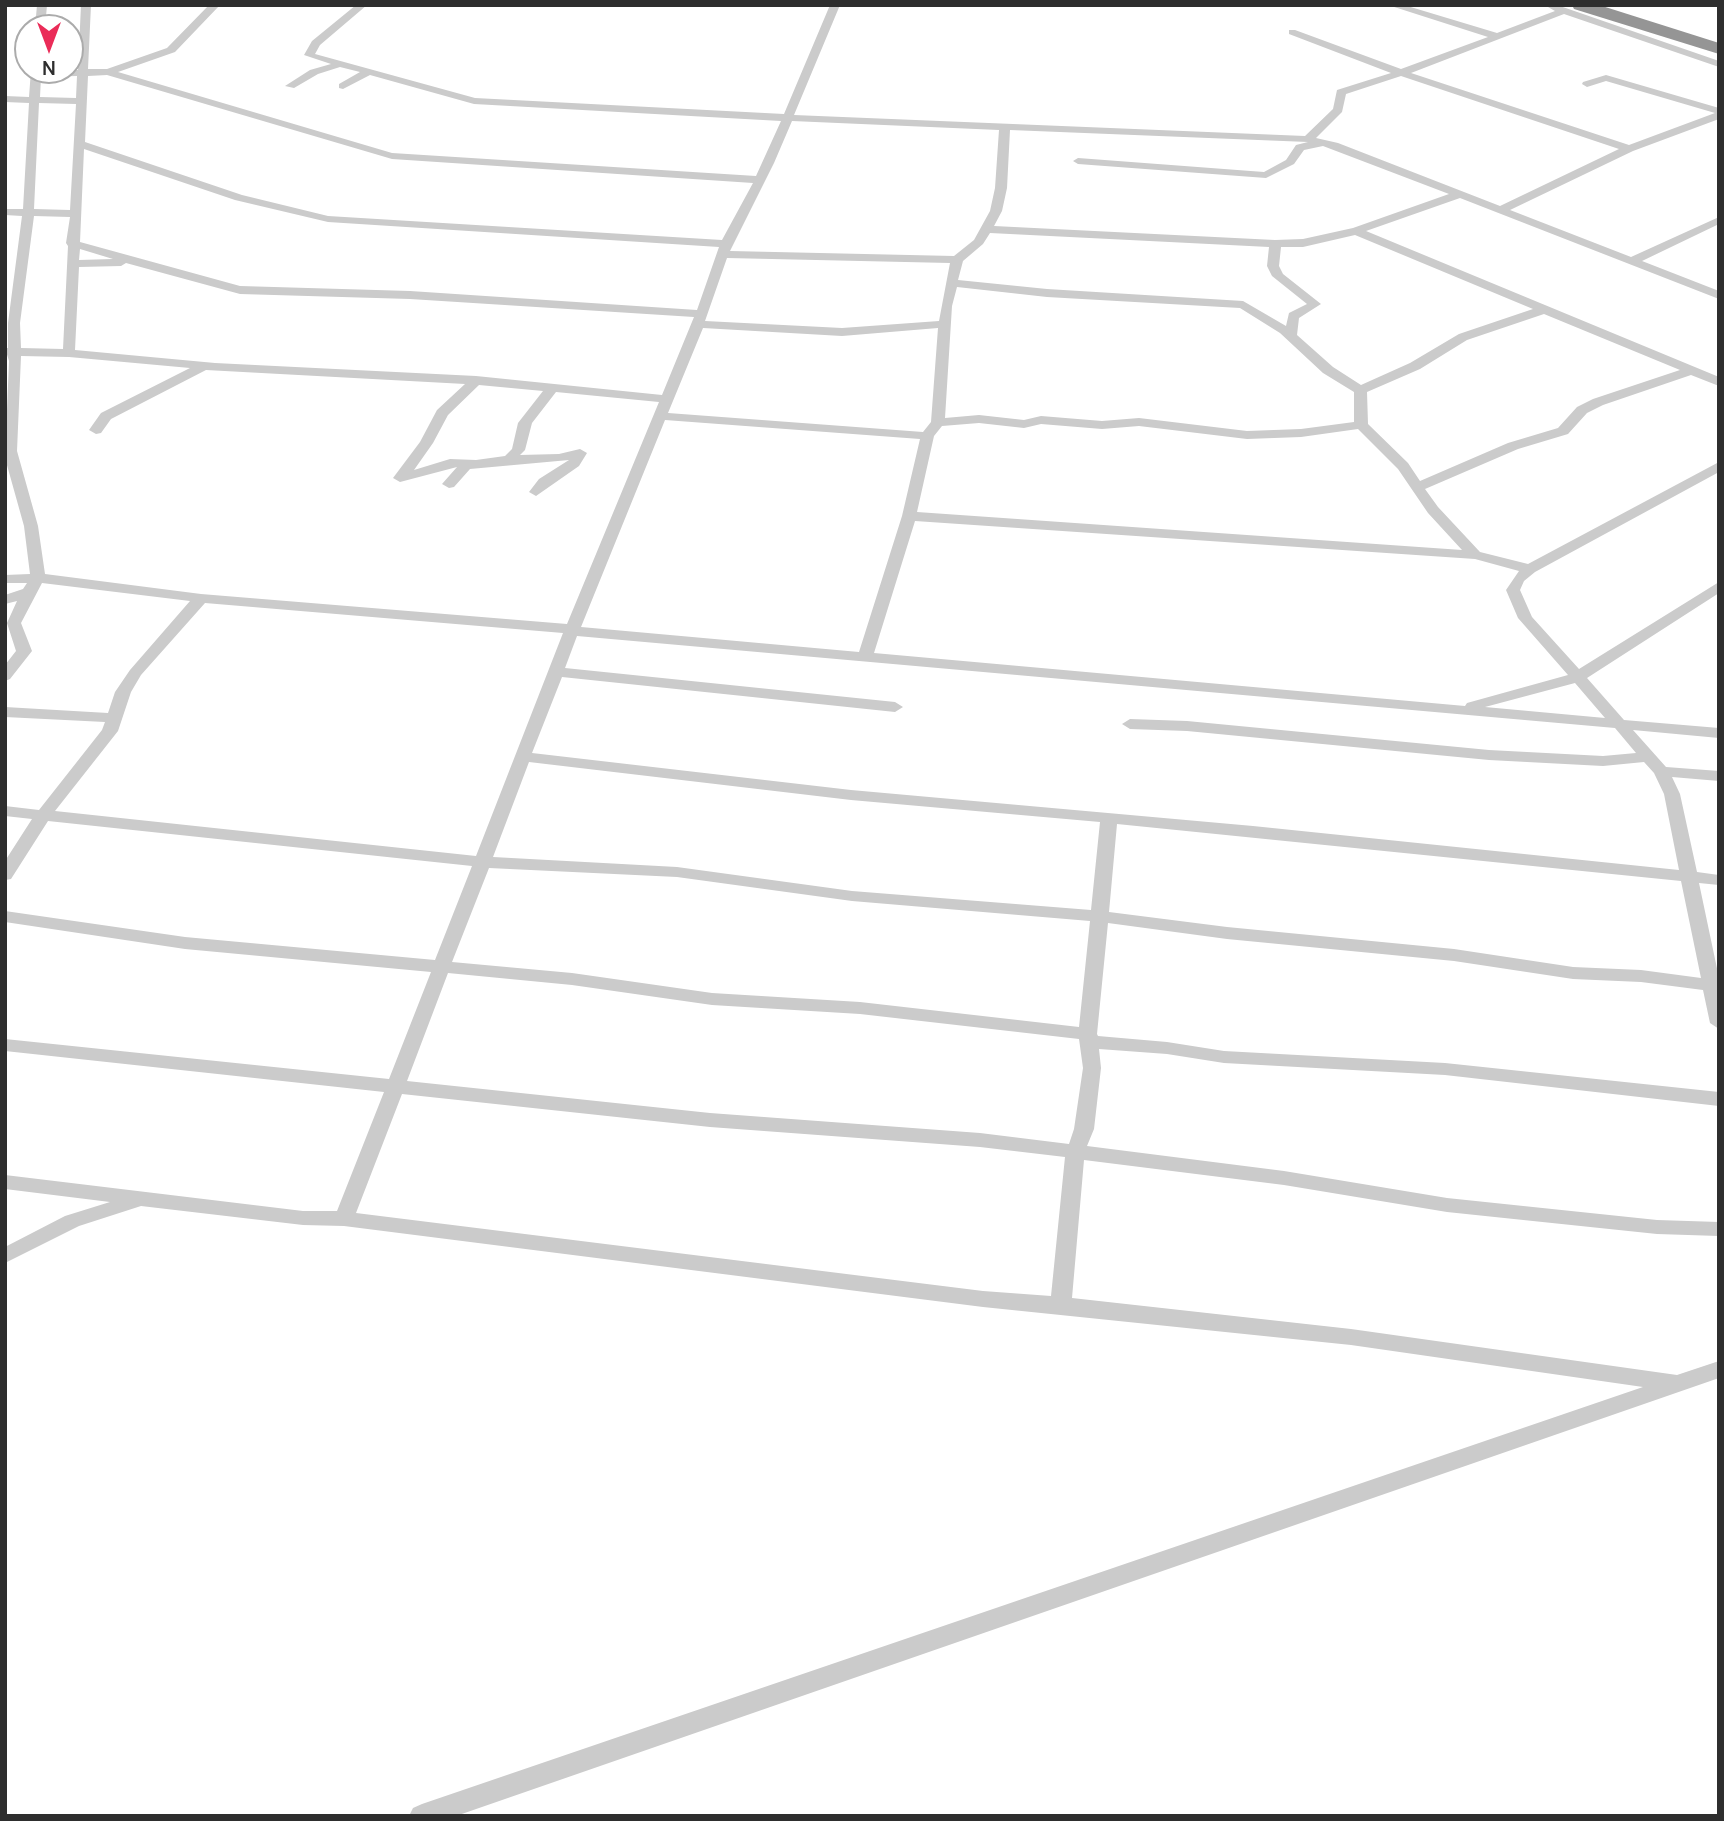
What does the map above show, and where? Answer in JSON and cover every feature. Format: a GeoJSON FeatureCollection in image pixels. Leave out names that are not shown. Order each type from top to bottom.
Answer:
{"type":"FeatureCollection","features":[{"type":"Feature","properties":{"kind":"highway"},"geometry":{"type":"LineString","coordinates":[[1582,8],[1719,49]]}},
{"type":"Feature","properties":{"kind":"street"},"geometry":{"type":"LineString","coordinates":[[86,5],[84,71],[108,72],[379,153],[759,180]]}},
{"type":"Feature","properties":{"kind":"street"},"geometry":{"type":"LineString","coordinates":[[108,72],[171,50],[215,5]]}},
{"type":"Feature","properties":{"kind":"street"},"geometry":{"type":"LineString","coordinates":[[362,5],[308,52],[313,58],[474,101],[603,110],[1308,139],[1327,143],[1719,295]]}},
{"type":"Feature","properties":{"kind":"street"},"geometry":{"type":"LineString","coordinates":[[344,1219],[572,631],[700,319],[725,249],[759,180],[835,5]]}},
{"type":"Feature","properties":{"kind":"street"},"geometry":{"type":"LineString","coordinates":[[1393,5],[1496,36]]}},
{"type":"Feature","properties":{"kind":"street"},"geometry":{"type":"LineString","coordinates":[[1548,5],[1582,8],[1719,64]]}},
{"type":"Feature","properties":{"kind":"street"},"geometry":{"type":"LineString","coordinates":[[1308,139],[1340,108],[1342,92],[1582,8]]}},
{"type":"Feature","properties":{"kind":"street"},"geometry":{"type":"LineString","coordinates":[[1292,32],[1401,73],[1629,149]]}},
{"type":"Feature","properties":{"kind":"street"},"geometry":{"type":"LineString","coordinates":[[290,86],[314,72],[339,65]]}},
{"type":"Feature","properties":{"kind":"street"},"geometry":{"type":"LineString","coordinates":[[344,86],[366,73]]}},
{"type":"Feature","properties":{"kind":"street"},"geometry":{"type":"LineString","coordinates":[[1587,84],[1606,78],[1719,113]]}},
{"type":"Feature","properties":{"kind":"street"},"geometry":{"type":"LineString","coordinates":[[5,676],[24,651],[14,623],[27,592],[37,578],[30,526],[8,444],[10,323],[27,237],[35,84]]}},
{"type":"Feature","properties":{"kind":"street"},"geometry":{"type":"LineString","coordinates":[[69,353],[73,328],[72,243],[83,84]]}},
{"type":"Feature","properties":{"kind":"street"},"geometry":{"type":"LineString","coordinates":[[5,99],[82,100]]}},
{"type":"Feature","properties":{"kind":"street"},"geometry":{"type":"LineString","coordinates":[[1500,210],[1629,149],[1719,113]]}},
{"type":"Feature","properties":{"kind":"street"},"geometry":{"type":"LineString","coordinates":[[865,657],[909,516],[927,436],[938,422],[942,324],[955,262],[979,242],[996,211],[1001,188],[1005,125]]}},
{"type":"Feature","properties":{"kind":"street"},"geometry":{"type":"LineString","coordinates":[[1078,161],[1266,175],[1290,162],[1300,147],[1327,143]]}},
{"type":"Feature","properties":{"kind":"street"},"geometry":{"type":"LineString","coordinates":[[80,144],[229,195],[328,219],[725,249],[955,262]]}},
{"type":"Feature","properties":{"kind":"street"},"geometry":{"type":"LineString","coordinates":[[986,229],[1275,244],[1303,243],[1356,231],[1457,195]]}},
{"type":"Feature","properties":{"kind":"street"},"geometry":{"type":"LineString","coordinates":[[5,212],[74,214]]}},
{"type":"Feature","properties":{"kind":"street"},"geometry":{"type":"LineString","coordinates":[[1632,261],[1719,220]]}},
{"type":"Feature","properties":{"kind":"street"},"geometry":{"type":"LineString","coordinates":[[1356,231],[1719,382]]}},
{"type":"Feature","properties":{"kind":"street"},"geometry":{"type":"LineString","coordinates":[[72,243],[240,290],[410,295],[842,332],[942,324]]}},
{"type":"Feature","properties":{"kind":"street"},"geometry":{"type":"LineString","coordinates":[[1275,244],[1273,266],[1278,276],[1315,304],[1293,316],[1291,336]]}},
{"type":"Feature","properties":{"kind":"street"},"geometry":{"type":"LineString","coordinates":[[72,264],[142,262]]}},
{"type":"Feature","properties":{"kind":"street"},"geometry":{"type":"LineString","coordinates":[[952,284],[1047,293],[1243,305],[1291,336],[1328,370],[1360,390]]}},
{"type":"Feature","properties":{"kind":"street"},"geometry":{"type":"LineString","coordinates":[[1360,390],[1415,366],[1463,337],[1546,309]]}},
{"type":"Feature","properties":{"kind":"street"},"geometry":{"type":"LineString","coordinates":[[10,352],[69,353],[204,366],[476,380],[666,399]]}},
{"type":"Feature","properties":{"kind":"street"},"geometry":{"type":"LineString","coordinates":[[96,430],[106,416],[204,366]]}},
{"type":"Feature","properties":{"kind":"street"},"geometry":{"type":"LineString","coordinates":[[1418,487],[1513,446],[1563,431],[1582,410],[1598,402],[1693,370]]}},
{"type":"Feature","properties":{"kind":"street"},"geometry":{"type":"LineString","coordinates":[[476,380],[442,412],[426,443],[400,478],[450,463],[479,465]]}},
{"type":"Feature","properties":{"kind":"street"},"geometry":{"type":"LineString","coordinates":[[505,460],[519,450],[525,422],[552,388]]}},
{"type":"Feature","properties":{"kind":"street"},"geometry":{"type":"LineString","coordinates":[[1360,390],[1361,425],[1391,454],[1433,510],[1475,555]]}},
{"type":"Feature","properties":{"kind":"street"},"geometry":{"type":"LineString","coordinates":[[660,416],[927,436]]}},
{"type":"Feature","properties":{"kind":"street"},"geometry":{"type":"LineString","coordinates":[[938,422],[979,419],[1024,424],[1041,420],[1102,425],[1139,422],[1247,435],[1301,433],[1361,425]]}},
{"type":"Feature","properties":{"kind":"street"},"geometry":{"type":"LineString","coordinates":[[449,484],[466,466],[505,460],[559,458],[580,453],[574,463],[544,482],[536,492]]}},
{"type":"Feature","properties":{"kind":"street"},"geometry":{"type":"LineString","coordinates":[[1719,466],[1530,569],[1518,579],[1513,590],[1525,618],[1661,771],[1672,794],[1688,878],[1715,985],[1719,1023]]}},
{"type":"Feature","properties":{"kind":"street"},"geometry":{"type":"LineString","coordinates":[[909,516],[1475,555],[1530,569]]}},
{"type":"Feature","properties":{"kind":"street"},"geometry":{"type":"LineString","coordinates":[[5,579],[37,578],[201,598],[561,627],[572,631],[1719,733]]}},
{"type":"Feature","properties":{"kind":"street"},"geometry":{"type":"LineString","coordinates":[[1461,710],[1576,678],[1649,627],[1719,586]]}},
{"type":"Feature","properties":{"kind":"street"},"geometry":{"type":"LineString","coordinates":[[5,600],[27,592]]}},
{"type":"Feature","properties":{"kind":"street"},"geometry":{"type":"LineString","coordinates":[[5,875],[43,815],[113,724],[123,692],[135,673],[201,598]]}},
{"type":"Feature","properties":{"kind":"street"},"geometry":{"type":"LineString","coordinates":[[556,672],[895,707]]}},
{"type":"Feature","properties":{"kind":"street"},"geometry":{"type":"LineString","coordinates":[[5,712],[88,717],[113,724]]}},
{"type":"Feature","properties":{"kind":"street"},"geometry":{"type":"LineString","coordinates":[[1130,724],[1187,726],[1489,755],[1603,761],[1649,757]]}},
{"type":"Feature","properties":{"kind":"street"},"geometry":{"type":"LineString","coordinates":[[524,757],[851,795],[1477,853],[1719,880]]}},
{"type":"Feature","properties":{"kind":"street"},"geometry":{"type":"LineString","coordinates":[[1661,771],[1719,776]]}},
{"type":"Feature","properties":{"kind":"street"},"geometry":{"type":"LineString","coordinates":[[5,811],[482,862],[677,872],[852,896],[986,909],[1099,916],[1227,933],[1454,955],[1573,973],[1641,976],[1715,985]]}},
{"type":"Feature","properties":{"kind":"street"},"geometry":{"type":"LineString","coordinates":[[1061,1305],[1075,1153],[1083,1129],[1092,1068],[1088,1038],[1110,818]]}},
{"type":"Feature","properties":{"kind":"street"},"geometry":{"type":"LineString","coordinates":[[5,916],[185,943],[572,979],[712,999],[860,1008],[1224,1056],[1445,1069],[1719,1099]]}},
{"type":"Feature","properties":{"kind":"street"},"geometry":{"type":"LineString","coordinates":[[5,1045],[710,1119],[980,1140],[1273,1176],[1447,1205],[1657,1227],[1719,1229]]}},
{"type":"Feature","properties":{"kind":"street"},"geometry":{"type":"LineString","coordinates":[[5,1182],[303,1218],[344,1219],[983,1299],[1338,1335],[1679,1383]]}},
{"type":"Feature","properties":{"kind":"street"},"geometry":{"type":"LineString","coordinates":[[5,1256],[72,1221],[144,1199]]}},
{"type":"Feature","properties":{"kind":"street"},"geometry":{"type":"LineString","coordinates":[[422,1816],[1719,1368]]}}]}
